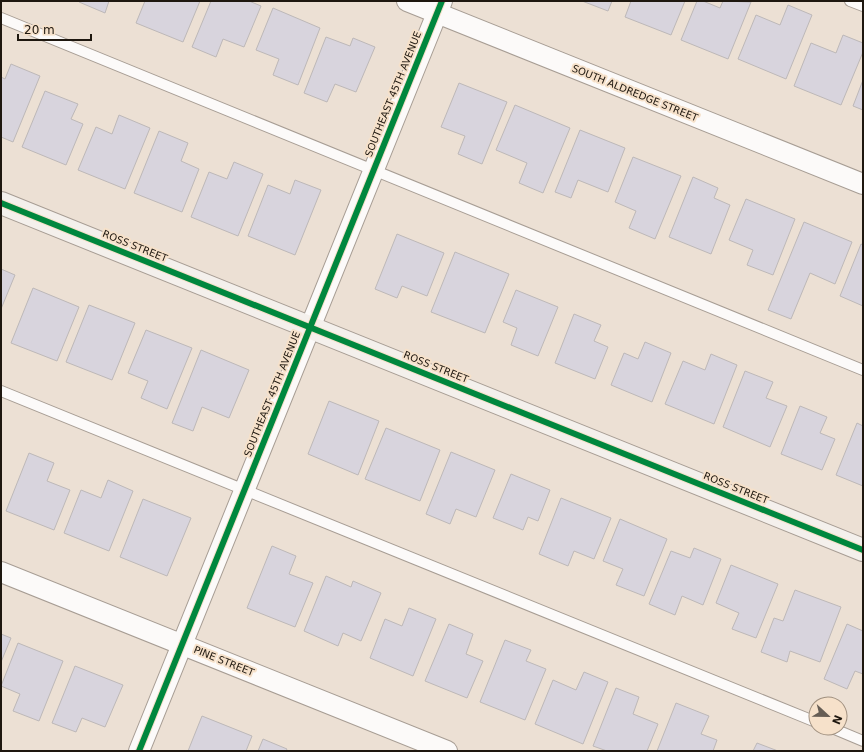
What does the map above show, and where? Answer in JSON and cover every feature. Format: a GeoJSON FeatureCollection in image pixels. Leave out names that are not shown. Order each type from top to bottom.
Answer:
{"type":"FeatureCollection","features":[{"type":"Feature","properties":{"kind":"street","name":"SOUTH ALDREDGE STREET"},"geometry":{"type":"LineString","coordinates":[[407,1],[440,7],[863,184]]}},
{"type":"Feature","properties":{"kind":"street","name":"SOUTHEAST 45TH AVENUE"},"geometry":{"type":"LineString","coordinates":[[139,751],[440,7]]}},
{"type":"Feature","properties":{"kind":"street","name":"ROSS STREET"},"geometry":{"type":"LineString","coordinates":[[1,203],[310,326],[863,550]]}},
{"type":"Feature","properties":{"kind":"street","name":"PINE STREET"},"geometry":{"type":"LineString","coordinates":[[1,572],[447,751]]}},
{"type":"Feature","properties":{"kind":"lane"},"geometry":{"type":"LineString","coordinates":[[850,1],[863,6]]}},
{"type":"Feature","properties":{"kind":"lane"},"geometry":{"type":"LineString","coordinates":[[1,18],[374,169],[863,370]]}},
{"type":"Feature","properties":{"kind":"lane"},"geometry":{"type":"LineString","coordinates":[[1,391],[808,719]]}},
{"type":"Feature","properties":{"kind":"lane"},"geometry":{"type":"LineString","coordinates":[[848,735],[863,741]]}},
{"type":"Feature","properties":{"kind":"building"},"geometry":{"type":"Polygon","coordinates":[[[109,1],[105,13],[79,2],[109,1]]]}},
{"type":"Feature","properties":{"kind":"building"},"geometry":{"type":"Polygon","coordinates":[[[145,1],[200,1],[183,42],[136,23],[145,1]]]}},
{"type":"Feature","properties":{"kind":"building"},"geometry":{"type":"Polygon","coordinates":[[[211,1],[249,1],[261,6],[244,47],[223,39],[216,57],[192,47],[211,1]]]}},
{"type":"Feature","properties":{"kind":"building"},"geometry":{"type":"Polygon","coordinates":[[[582,1],[612,1],[608,11],[582,1]]]}},
{"type":"Feature","properties":{"kind":"building"},"geometry":{"type":"Polygon","coordinates":[[[631,1],[685,1],[671,35],[625,17],[631,1]]]}},
{"type":"Feature","properties":{"kind":"building"},"geometry":{"type":"Polygon","coordinates":[[[697,1],[703,1],[720,8],[723,1],[751,2],[728,59],[681,40],[697,1]]]}},
{"type":"Feature","properties":{"kind":"building"},"geometry":{"type":"Polygon","coordinates":[[[788,5],[812,15],[786,79],[738,59],[756,15],[780,25],[788,5]]]}},
{"type":"Feature","properties":{"kind":"building"},"geometry":{"type":"Polygon","coordinates":[[[273,8],[320,28],[298,85],[273,75],[279,59],[256,50],[273,8]]]}},
{"type":"Feature","properties":{"kind":"building"},"geometry":{"type":"Polygon","coordinates":[[[843,35],[863,43],[863,52],[841,105],[794,86],[811,43],[836,53],[843,35]]]}},
{"type":"Feature","properties":{"kind":"building"},"geometry":{"type":"Polygon","coordinates":[[[326,37],[350,46],[353,38],[375,47],[356,92],[335,84],[327,102],[304,93],[326,37]]]}},
{"type":"Feature","properties":{"kind":"building"},"geometry":{"type":"Polygon","coordinates":[[[11,64],[40,76],[13,142],[1,137],[1,77],[5,79],[11,64]]]}},
{"type":"Feature","properties":{"kind":"building"},"geometry":{"type":"Polygon","coordinates":[[[863,80],[863,110],[853,106],[863,80]]]}},
{"type":"Feature","properties":{"kind":"building"},"geometry":{"type":"Polygon","coordinates":[[[459,83],[507,102],[482,164],[458,154],[465,136],[441,127],[459,83]]]}},
{"type":"Feature","properties":{"kind":"building"},"geometry":{"type":"Polygon","coordinates":[[[45,91],[78,104],[71,119],[83,124],[66,165],[22,147],[45,91]]]}},
{"type":"Feature","properties":{"kind":"building"},"geometry":{"type":"Polygon","coordinates":[[[515,105],[570,128],[543,193],[519,183],[527,163],[496,150],[515,105]]]}},
{"type":"Feature","properties":{"kind":"building"},"geometry":{"type":"Polygon","coordinates":[[[119,115],[150,128],[125,189],[78,170],[96,127],[112,134],[119,115]]]}},
{"type":"Feature","properties":{"kind":"building"},"geometry":{"type":"Polygon","coordinates":[[[580,130],[625,148],[608,192],[578,180],[571,198],[555,192],[580,130]]]}},
{"type":"Feature","properties":{"kind":"building"},"geometry":{"type":"Polygon","coordinates":[[[159,131],[188,143],[181,161],[199,169],[182,212],[134,193],[159,131]]]}},
{"type":"Feature","properties":{"kind":"building"},"geometry":{"type":"Polygon","coordinates":[[[633,157],[681,176],[655,239],[629,228],[636,211],[615,202],[633,157]]]}},
{"type":"Feature","properties":{"kind":"building"},"geometry":{"type":"Polygon","coordinates":[[[234,162],[263,174],[238,236],[191,217],[209,172],[227,179],[234,162]]]}},
{"type":"Feature","properties":{"kind":"building"},"geometry":{"type":"Polygon","coordinates":[[[693,177],[718,188],[714,198],[730,205],[711,254],[669,237],[693,177]]]}},
{"type":"Feature","properties":{"kind":"building"},"geometry":{"type":"Polygon","coordinates":[[[295,180],[321,190],[295,255],[248,236],[268,185],[290,194],[295,180]]]}},
{"type":"Feature","properties":{"kind":"building"},"geometry":{"type":"Polygon","coordinates":[[[746,199],[795,219],[773,275],[747,265],[753,250],[729,240],[746,199]]]}},
{"type":"Feature","properties":{"kind":"building"},"geometry":{"type":"Polygon","coordinates":[[[804,222],[852,242],[835,284],[810,273],[791,319],[768,310],[804,222]]]}},
{"type":"Feature","properties":{"kind":"building"},"geometry":{"type":"Polygon","coordinates":[[[397,234],[444,253],[427,296],[402,286],[397,298],[375,289],[397,234]]]}},
{"type":"Feature","properties":{"kind":"building"},"geometry":{"type":"Polygon","coordinates":[[[861,244],[863,245],[863,306],[840,296],[861,244]]]}},
{"type":"Feature","properties":{"kind":"building"},"geometry":{"type":"Polygon","coordinates":[[[455,252],[509,274],[485,333],[431,312],[455,252]]]}},
{"type":"Feature","properties":{"kind":"building"},"geometry":{"type":"Polygon","coordinates":[[[1,269],[15,275],[1,309],[1,269]]]}},
{"type":"Feature","properties":{"kind":"building"},"geometry":{"type":"Polygon","coordinates":[[[33,288],[79,307],[57,361],[11,343],[33,288]]]}},
{"type":"Feature","properties":{"kind":"building"},"geometry":{"type":"Polygon","coordinates":[[[516,290],[558,307],[538,356],[511,345],[517,328],[503,322],[516,290]]]}},
{"type":"Feature","properties":{"kind":"building"},"geometry":{"type":"Polygon","coordinates":[[[89,305],[135,323],[112,380],[66,362],[89,305]]]}},
{"type":"Feature","properties":{"kind":"building"},"geometry":{"type":"Polygon","coordinates":[[[574,314],[601,325],[594,341],[608,347],[595,379],[555,363],[574,314]]]}},
{"type":"Feature","properties":{"kind":"building"},"geometry":{"type":"Polygon","coordinates":[[[146,330],[192,348],[167,409],[141,398],[148,381],[128,373],[146,330]]]}},
{"type":"Feature","properties":{"kind":"building"},"geometry":{"type":"Polygon","coordinates":[[[645,342],[671,353],[652,402],[611,385],[624,353],[638,359],[645,342]]]}},
{"type":"Feature","properties":{"kind":"building"},"geometry":{"type":"Polygon","coordinates":[[[201,350],[249,370],[229,418],[202,407],[193,431],[172,423],[201,350]]]}},
{"type":"Feature","properties":{"kind":"building"},"geometry":{"type":"Polygon","coordinates":[[[711,354],[737,365],[714,424],[665,404],[683,361],[705,370],[711,354]]]}},
{"type":"Feature","properties":{"kind":"building"},"geometry":{"type":"Polygon","coordinates":[[[745,371],[773,382],[766,398],[787,406],[770,447],[723,427],[745,371]]]}},
{"type":"Feature","properties":{"kind":"building"},"geometry":{"type":"Polygon","coordinates":[[[329,401],[379,421],[358,475],[308,454],[329,401]]]}},
{"type":"Feature","properties":{"kind":"building"},"geometry":{"type":"Polygon","coordinates":[[[800,406],[827,417],[820,433],[835,439],[822,470],[781,454],[800,406]]]}},
{"type":"Feature","properties":{"kind":"building"},"geometry":{"type":"Polygon","coordinates":[[[857,423],[863,426],[863,486],[836,475],[857,423]]]}},
{"type":"Feature","properties":{"kind":"building"},"geometry":{"type":"Polygon","coordinates":[[[386,428],[440,450],[420,501],[365,479],[386,428]]]}},
{"type":"Feature","properties":{"kind":"building"},"geometry":{"type":"Polygon","coordinates":[[[451,452],[495,470],[476,517],[456,509],[450,524],[426,514],[451,452]]]}},
{"type":"Feature","properties":{"kind":"building"},"geometry":{"type":"Polygon","coordinates":[[[29,453],[54,463],[47,481],[70,490],[54,530],[6,511],[29,453]]]}},
{"type":"Feature","properties":{"kind":"building"},"geometry":{"type":"Polygon","coordinates":[[[511,474],[550,490],[538,521],[528,517],[523,530],[493,518],[511,474]]]}},
{"type":"Feature","properties":{"kind":"building"},"geometry":{"type":"Polygon","coordinates":[[[108,480],[133,491],[109,551],[64,533],[81,490],[101,498],[108,480]]]}},
{"type":"Feature","properties":{"kind":"building"},"geometry":{"type":"Polygon","coordinates":[[[561,498],[611,518],[594,559],[574,551],[568,566],[539,554],[561,498]]]}},
{"type":"Feature","properties":{"kind":"building"},"geometry":{"type":"Polygon","coordinates":[[[143,499],[191,518],[167,576],[120,557],[143,499]]]}},
{"type":"Feature","properties":{"kind":"building"},"geometry":{"type":"Polygon","coordinates":[[[620,519],[667,539],[644,596],[616,585],[623,569],[603,561],[620,519]]]}},
{"type":"Feature","properties":{"kind":"building"},"geometry":{"type":"Polygon","coordinates":[[[272,546],[296,556],[289,574],[313,583],[295,627],[247,608],[272,546]]]}},
{"type":"Feature","properties":{"kind":"building"},"geometry":{"type":"Polygon","coordinates":[[[694,548],[721,559],[703,605],[682,596],[675,615],[649,604],[671,551],[690,558],[694,548]]]}},
{"type":"Feature","properties":{"kind":"building"},"geometry":{"type":"Polygon","coordinates":[[[731,565],[778,584],[756,638],[732,629],[739,613],[716,603],[731,565]]]}},
{"type":"Feature","properties":{"kind":"building"},"geometry":{"type":"Polygon","coordinates":[[[326,576],[351,587],[353,581],[381,593],[361,641],[343,633],[338,646],[304,631],[326,576]]]}},
{"type":"Feature","properties":{"kind":"building"},"geometry":{"type":"Polygon","coordinates":[[[795,590],[841,607],[820,662],[790,651],[787,662],[761,652],[774,618],[783,621],[795,590]]]}},
{"type":"Feature","properties":{"kind":"building"},"geometry":{"type":"Polygon","coordinates":[[[409,608],[436,619],[413,676],[370,658],[385,619],[402,626],[409,608]]]}},
{"type":"Feature","properties":{"kind":"building"},"geometry":{"type":"Polygon","coordinates":[[[449,624],[473,634],[466,654],[483,661],[467,698],[425,681],[449,624]]]}},
{"type":"Feature","properties":{"kind":"building"},"geometry":{"type":"Polygon","coordinates":[[[847,624],[863,631],[863,674],[855,671],[847,689],[824,679],[847,624]]]}},
{"type":"Feature","properties":{"kind":"building"},"geometry":{"type":"Polygon","coordinates":[[[1,634],[11,638],[1,662],[1,634]]]}},
{"type":"Feature","properties":{"kind":"building"},"geometry":{"type":"Polygon","coordinates":[[[505,640],[531,650],[526,661],[546,669],[525,720],[480,702],[505,640]]]}},
{"type":"Feature","properties":{"kind":"building"},"geometry":{"type":"Polygon","coordinates":[[[18,643],[63,661],[39,721],[13,711],[20,694],[1,686],[18,643]]]}},
{"type":"Feature","properties":{"kind":"building"},"geometry":{"type":"Polygon","coordinates":[[[75,666],[123,685],[105,727],[82,718],[76,732],[52,723],[75,666]]]}},
{"type":"Feature","properties":{"kind":"building"},"geometry":{"type":"Polygon","coordinates":[[[584,672],[608,682],[583,744],[535,724],[553,680],[576,690],[584,672]]]}},
{"type":"Feature","properties":{"kind":"building"},"geometry":{"type":"Polygon","coordinates":[[[616,688],[639,697],[633,714],[658,724],[647,751],[607,751],[593,746],[616,688]]]}},
{"type":"Feature","properties":{"kind":"building"},"geometry":{"type":"Polygon","coordinates":[[[676,703],[709,716],[701,734],[717,740],[713,751],[657,751],[676,703]]]}},
{"type":"Feature","properties":{"kind":"building"},"geometry":{"type":"Polygon","coordinates":[[[202,716],[252,736],[246,751],[188,751],[202,716]]]}},
{"type":"Feature","properties":{"kind":"building"},"geometry":{"type":"Polygon","coordinates":[[[263,739],[287,749],[286,751],[258,751],[263,739]]]}},
{"type":"Feature","properties":{"kind":"building"},"geometry":{"type":"Polygon","coordinates":[[[757,743],[778,751],[753,751],[757,743]]]}},
{"type":"Feature","properties":{"kind":"cycle path"},"geometry":{"type":"LineString","coordinates":[[139,751],[442,1]]}},
{"type":"Feature","properties":{"kind":"cycle path"},"geometry":{"type":"LineString","coordinates":[[1,203],[863,550]]}}]}
